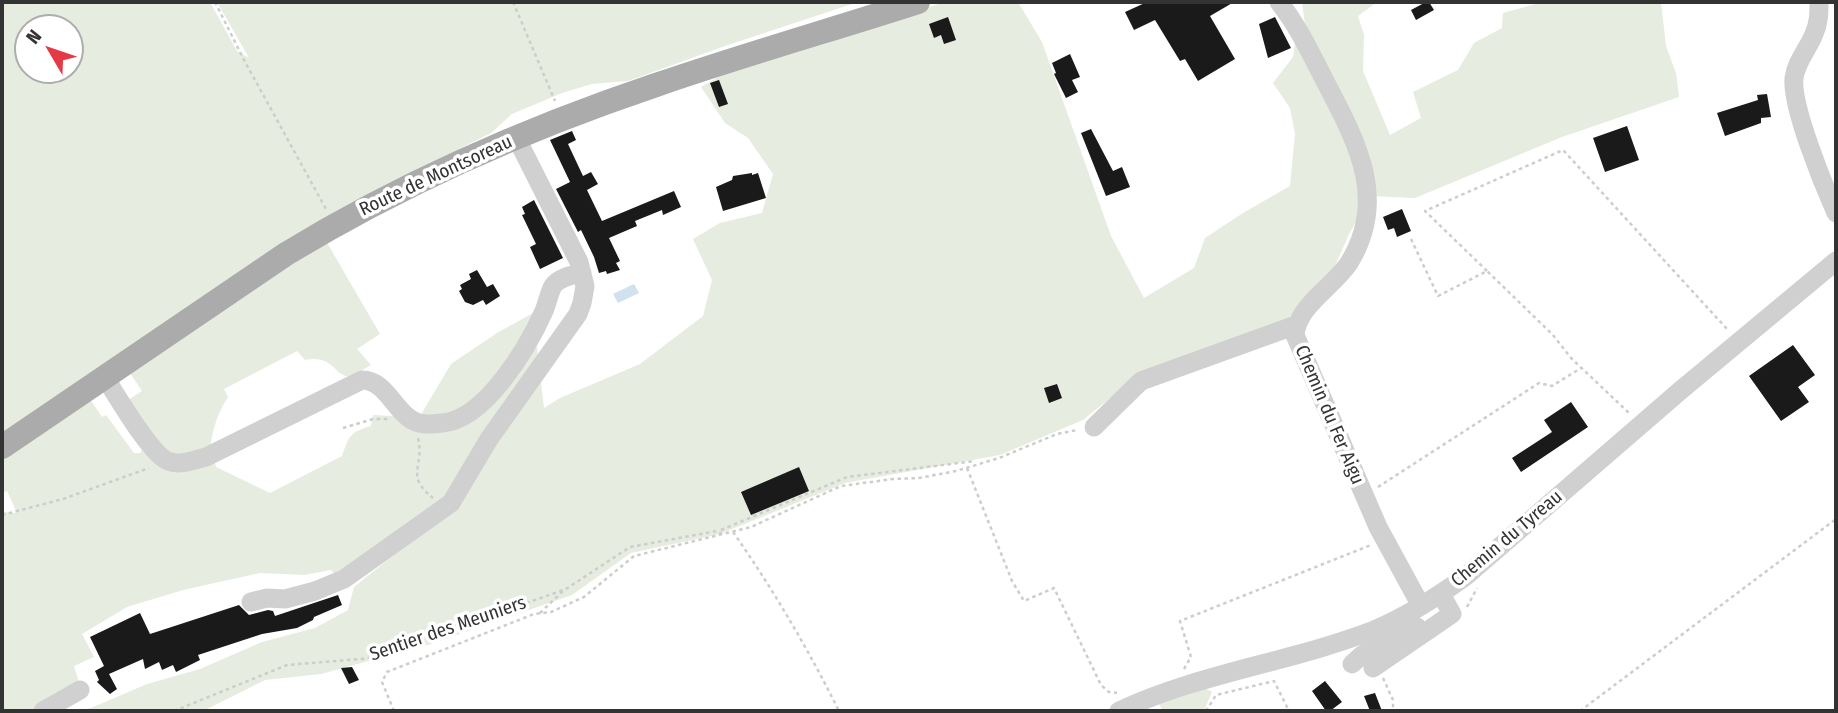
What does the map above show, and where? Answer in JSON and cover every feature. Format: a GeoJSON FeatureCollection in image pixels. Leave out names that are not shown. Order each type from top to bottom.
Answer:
{"type":"FeatureCollection","features":[{"type":"Feature","properties":{"kind":"main road","name":"Route de Montsoreau"},"geometry":{"type":"LineString","coordinates":[[2,447],[286,254],[335,224],[444,170],[656,85],[918,2]]}},
{"type":"Feature","properties":{"kind":"street","name":"Chemin du Fer Aigu"},"geometry":{"type":"LineString","coordinates":[[1279,2],[1304,40],[1354,140],[1362,158],[1368,195],[1364,232],[1355,252],[1344,271],[1310,306],[1296,325],[1295,335],[1364,497],[1421,607]]}},
{"type":"Feature","properties":{"kind":"street"},"geometry":{"type":"LineString","coordinates":[[1819,2],[1819,18],[1798,66],[1794,79],[1794,94],[1836,213]]}},
{"type":"Feature","properties":{"kind":"street"},"geometry":{"type":"LineString","coordinates":[[251,601],[285,599],[344,579],[451,503],[489,439],[578,314],[585,286],[582,273],[568,238],[517,139]]}},
{"type":"Feature","properties":{"kind":"street","name":"Chemin du Tyreau"},"geometry":{"type":"LineString","coordinates":[[1120,702],[1184,687],[1352,637],[1401,618],[1421,607],[1466,576],[1836,261]]}},
{"type":"Feature","properties":{"kind":"street"},"geometry":{"type":"LineString","coordinates":[[104,376],[149,443],[168,461],[183,463],[206,457],[362,380],[376,384],[406,416],[417,423],[457,421],[477,407],[516,362],[544,311],[554,285],[568,276],[582,273]]}},
{"type":"Feature","properties":{"kind":"street"},"geometry":{"type":"LineString","coordinates":[[1094,426],[1141,381],[1296,325]]}},
{"type":"Feature","properties":{"kind":"street"},"geometry":{"type":"LineString","coordinates":[[1376,669],[1452,614],[1441,594]]}},
{"type":"Feature","properties":{"kind":"street"},"geometry":{"type":"LineString","coordinates":[[1352,664],[1362,655],[1395,637],[1429,621],[1448,617]]}},
{"type":"Feature","properties":{"kind":"street"},"geometry":{"type":"LineString","coordinates":[[43,711],[80,690]]}},
{"type":"Feature","properties":{"kind":"path"},"geometry":{"type":"LineString","coordinates":[[215,2],[335,224]]}},
{"type":"Feature","properties":{"kind":"path"},"geometry":{"type":"LineString","coordinates":[[513,2],[564,120]]}},
{"type":"Feature","properties":{"kind":"path"},"geometry":{"type":"LineString","coordinates":[[1641,425],[1425,211],[1563,150],[1734,337]]}},
{"type":"Feature","properties":{"kind":"path"},"geometry":{"type":"LineString","coordinates":[[1411,239],[1438,296],[1487,271]]}},
{"type":"Feature","properties":{"kind":"path"},"geometry":{"type":"LineString","coordinates":[[1364,497],[1539,383],[1552,386],[1582,368]]}},
{"type":"Feature","properties":{"kind":"path"},"geometry":{"type":"LineString","coordinates":[[343,428],[373,419],[393,420]]}},
{"type":"Feature","properties":{"kind":"path"},"geometry":{"type":"LineString","coordinates":[[394,711],[382,682],[387,672],[534,614],[551,612],[584,597],[634,555],[751,527],[841,486],[919,478],[967,468],[1057,434],[1094,426]]}},
{"type":"Feature","properties":{"kind":"path"},"geometry":{"type":"LineString","coordinates":[[418,436],[421,452],[415,475],[422,489],[444,507]]}},
{"type":"Feature","properties":{"kind":"path"},"geometry":{"type":"LineString","coordinates":[[2,514],[63,499],[168,461]]}},
{"type":"Feature","properties":{"kind":"path","name":"Sentier des Meuniers"},"geometry":{"type":"LineString","coordinates":[[174,711],[287,665],[372,658],[566,589],[630,547],[719,530],[847,477],[975,461]]}},
{"type":"Feature","properties":{"kind":"path"},"geometry":{"type":"LineString","coordinates":[[967,468],[1012,581],[1024,601],[1054,588],[1101,685],[1120,702]]}},
{"type":"Feature","properties":{"kind":"path"},"geometry":{"type":"LineString","coordinates":[[1580,711],[1836,519]]}},
{"type":"Feature","properties":{"kind":"path"},"geometry":{"type":"LineString","coordinates":[[719,530],[723,534]]}},
{"type":"Feature","properties":{"kind":"path"},"geometry":{"type":"LineString","coordinates":[[733,532],[807,648],[839,711]]}},
{"type":"Feature","properties":{"kind":"path"},"geometry":{"type":"LineString","coordinates":[[1182,672],[1191,657],[1180,621],[1384,540]]}},
{"type":"Feature","properties":{"kind":"path"},"geometry":{"type":"LineString","coordinates":[[1467,607],[1480,584]]}},
{"type":"Feature","properties":{"kind":"path"},"geometry":{"type":"LineString","coordinates":[[540,613],[566,589]]}},
{"type":"Feature","properties":{"kind":"path"},"geometry":{"type":"LineString","coordinates":[[1376,669],[1393,700],[1394,711]]}},
{"type":"Feature","properties":{"kind":"path"},"geometry":{"type":"LineString","coordinates":[[1206,711],[1216,695],[1274,681],[1289,711]]}},
{"type":"Feature","properties":{"kind":"shaded area"},"geometry":{"type":"Polygon","coordinates":[[[2,2],[210,2],[237,51],[249,58],[217,2],[858,2],[628,81],[592,84],[562,93],[512,114],[491,133],[377,190],[2,433],[2,2]]]}},
{"type":"Feature","properties":{"kind":"shaded area"},"geometry":{"type":"Polygon","coordinates":[[[945,2],[1018,2],[1042,42],[1111,236],[1144,298],[1194,268],[1205,238],[1290,186],[1295,134],[1290,108],[1273,83],[1293,57],[1296,36],[1305,25],[1302,2],[1377,2],[1358,16],[1364,35],[1363,71],[1390,135],[1421,118],[1413,92],[1458,70],[1474,43],[1502,28],[1503,13],[1543,2],[1661,2],[1666,46],[1676,73],[1679,97],[1562,137],[1415,198],[1371,196],[1349,234],[1332,273],[1284,323],[1140,374],[1083,420],[1000,455],[845,483],[720,534],[631,553],[572,595],[431,644],[321,674],[265,680],[203,711],[74,711],[91,708],[147,684],[200,669],[262,642],[315,628],[348,610],[354,587],[395,554],[335,574],[331,570],[304,575],[260,573],[183,590],[127,607],[82,634],[94,657],[74,666],[80,685],[31,711],[2,711],[2,512],[17,513],[7,491],[2,493],[2,460],[90,399],[102,417],[106,415],[134,453],[140,453],[144,447],[182,472],[198,469],[214,460],[216,467],[270,493],[342,456],[351,436],[371,426],[373,415],[393,416],[413,428],[451,364],[533,313],[544,408],[560,398],[640,364],[703,316],[712,280],[693,239],[720,223],[762,213],[773,174],[748,138],[725,123],[701,87],[727,72],[945,2]]]}},
{"type":"Feature","properties":{"kind":"shaded area"},"geometry":{"type":"Polygon","coordinates":[[[326,241],[380,334],[357,349],[371,365],[346,376],[323,360],[305,360],[297,351],[224,389],[228,397],[216,422],[210,448],[179,458],[161,449],[128,400],[142,391],[130,373],[326,241]]]}},
{"type":"Feature","properties":{"kind":"shaded area"},"geometry":{"type":"Polygon","coordinates":[[[1205,688],[1212,692],[1204,711],[1163,711],[1159,704],[1205,688]]]}},
{"type":"Feature","properties":{"kind":"water"},"geometry":{"type":"Polygon","coordinates":[[[634,284],[639,293],[618,303],[613,294],[634,284]]]}},
{"type":"Feature","properties":{"kind":"building"},"geometry":{"type":"Polygon","coordinates":[[[1147,2],[1234,2],[1210,16],[1235,59],[1198,81],[1185,59],[1180,61],[1155,20],[1134,30],[1125,12],[1147,2]]]}},
{"type":"Feature","properties":{"kind":"building"},"geometry":{"type":"Polygon","coordinates":[[[1429,2],[1434,10],[1416,20],[1411,10],[1429,2]]]}},
{"type":"Feature","properties":{"kind":"building"},"geometry":{"type":"Polygon","coordinates":[[[948,17],[956,40],[944,44],[941,35],[934,38],[929,24],[948,17]]]}},
{"type":"Feature","properties":{"kind":"building"},"geometry":{"type":"Polygon","coordinates":[[[1275,17],[1291,48],[1268,58],[1259,24],[1275,17]]]}},
{"type":"Feature","properties":{"kind":"building"},"geometry":{"type":"Polygon","coordinates":[[[1070,54],[1080,77],[1072,80],[1078,92],[1066,98],[1054,74],[1056,73],[1052,63],[1070,54]]]}},
{"type":"Feature","properties":{"kind":"building"},"geometry":{"type":"Polygon","coordinates":[[[719,80],[728,104],[719,107],[710,83],[719,80]]]}},
{"type":"Feature","properties":{"kind":"building"},"geometry":{"type":"Polygon","coordinates":[[[1767,94],[1771,117],[1761,118],[1761,123],[1725,136],[1717,113],[1758,100],[1757,95],[1767,94]]]}},
{"type":"Feature","properties":{"kind":"building"},"geometry":{"type":"Polygon","coordinates":[[[1627,126],[1639,160],[1605,172],[1593,138],[1627,126]]]}},
{"type":"Feature","properties":{"kind":"building"},"geometry":{"type":"Polygon","coordinates":[[[1091,129],[1113,171],[1122,167],[1130,187],[1106,196],[1081,133],[1091,129]]]}},
{"type":"Feature","properties":{"kind":"building"},"geometry":{"type":"Polygon","coordinates":[[[572,131],[576,140],[568,144],[583,176],[591,172],[598,184],[587,190],[602,221],[674,191],[681,207],[663,215],[662,210],[635,221],[637,226],[609,238],[620,261],[616,263],[620,270],[607,274],[606,271],[599,273],[581,230],[578,232],[556,189],[570,182],[550,140],[572,131]]]}},
{"type":"Feature","properties":{"kind":"building"},"geometry":{"type":"Polygon","coordinates":[[[758,173],[766,198],[723,211],[716,187],[732,180],[733,176],[758,173]]]}},
{"type":"Feature","properties":{"kind":"building"},"geometry":{"type":"Polygon","coordinates":[[[534,200],[563,258],[540,269],[530,247],[536,244],[522,215],[525,214],[522,207],[534,200]]]}},
{"type":"Feature","properties":{"kind":"building"},"geometry":{"type":"Polygon","coordinates":[[[1402,209],[1411,231],[1397,237],[1394,228],[1388,230],[1383,217],[1402,209]]]}},
{"type":"Feature","properties":{"kind":"building"},"geometry":{"type":"Polygon","coordinates":[[[477,270],[487,287],[493,284],[500,296],[486,305],[483,300],[473,305],[465,302],[459,291],[462,289],[460,285],[471,279],[469,274],[477,270]]]}},
{"type":"Feature","properties":{"kind":"building"},"geometry":{"type":"Polygon","coordinates":[[[1793,345],[1815,375],[1798,387],[1809,402],[1781,421],[1749,376],[1793,345]]]}},
{"type":"Feature","properties":{"kind":"building"},"geometry":{"type":"Polygon","coordinates":[[[1057,384],[1062,398],[1049,403],[1044,388],[1057,384]]]}},
{"type":"Feature","properties":{"kind":"building"},"geometry":{"type":"Polygon","coordinates":[[[1571,402],[1588,427],[1521,472],[1512,458],[1552,432],[1544,420],[1571,402]]]}},
{"type":"Feature","properties":{"kind":"building"},"geometry":{"type":"Polygon","coordinates":[[[799,467],[809,491],[751,515],[741,492],[799,467]]]}},
{"type":"Feature","properties":{"kind":"building"},"geometry":{"type":"Polygon","coordinates":[[[338,595],[342,605],[297,628],[262,634],[198,655],[200,660],[176,672],[173,665],[162,670],[159,662],[145,669],[143,659],[109,674],[117,689],[110,694],[97,682],[99,680],[95,671],[104,666],[90,637],[140,613],[150,634],[239,605],[249,615],[268,610],[273,611],[275,616],[338,595]]]}},
{"type":"Feature","properties":{"kind":"building"},"geometry":{"type":"Polygon","coordinates":[[[352,667],[359,680],[349,684],[341,668],[352,667]]]}},
{"type":"Feature","properties":{"kind":"building"},"geometry":{"type":"Polygon","coordinates":[[[1325,681],[1342,702],[1330,711],[1326,711],[1312,691],[1325,681]]]}},
{"type":"Feature","properties":{"kind":"building"},"geometry":{"type":"Polygon","coordinates":[[[1375,693],[1382,711],[1370,711],[1364,696],[1375,693]]]}}]}
